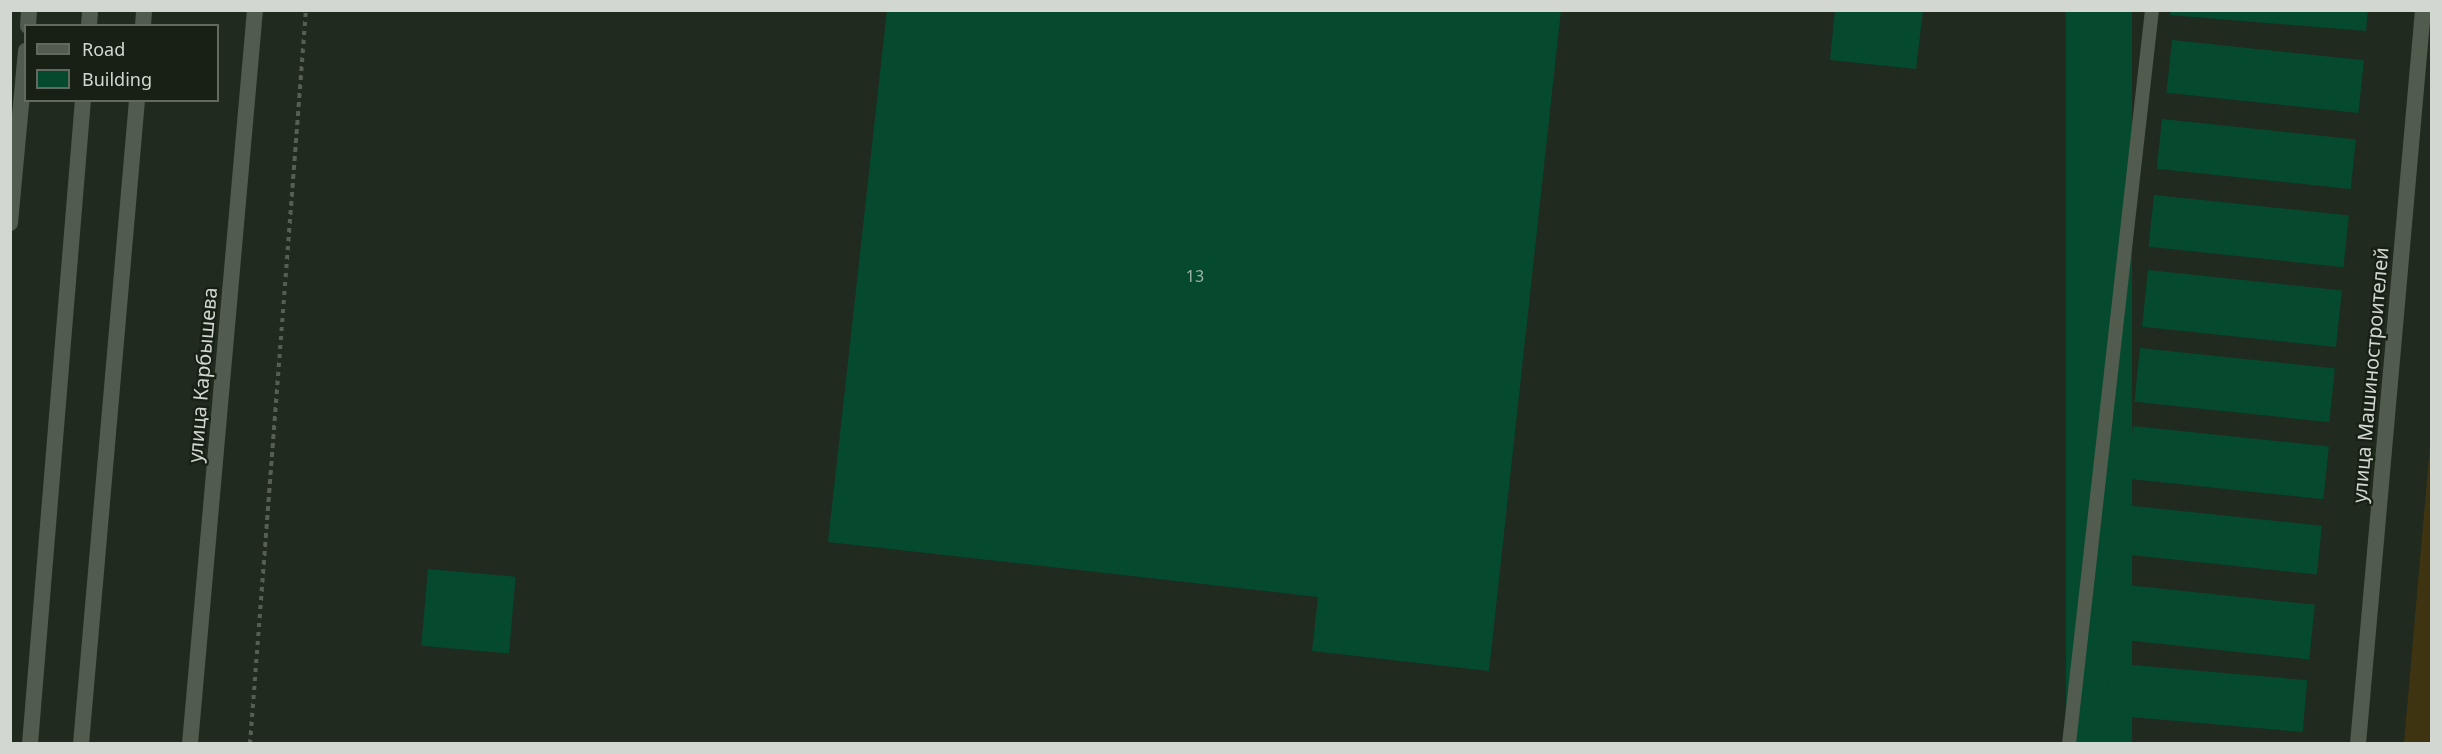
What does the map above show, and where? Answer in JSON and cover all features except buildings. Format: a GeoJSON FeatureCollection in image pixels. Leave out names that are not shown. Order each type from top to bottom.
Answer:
{"type":"FeatureCollection","features":[{"type":"Feature","properties":{"kind":"street","name":"улица Карбышева"},"geometry":{"type":"LineString","coordinates":[[190,744],[255,10]]}},
{"type":"Feature","properties":{"kind":"street","name":"улица Машиностроителей"},"geometry":{"type":"LineString","coordinates":[[2358,744],[2423,10]]}},
{"type":"Feature","properties":{"kind":"street"},"geometry":{"type":"LineString","coordinates":[[10,223],[24,72]]}},
{"type":"Feature","properties":{"kind":"street"},"geometry":{"type":"LineString","coordinates":[[30,744],[82,102]]}},
{"type":"Feature","properties":{"kind":"street"},"geometry":{"type":"LineString","coordinates":[[81,744],[137,102]]}},
{"type":"Feature","properties":{"kind":"lane"},"geometry":{"type":"LineString","coordinates":[[2069,744],[2152,10]]}},
{"type":"Feature","properties":{"kind":"path"},"geometry":{"type":"LineString","coordinates":[[250,744],[306,10]]}},
{"type":"Feature","properties":{"kind":"shaded area"},"geometry":{"type":"Polygon","coordinates":[[[2431,434],[2431,743],[2404,743],[2431,434]]]}}]}
